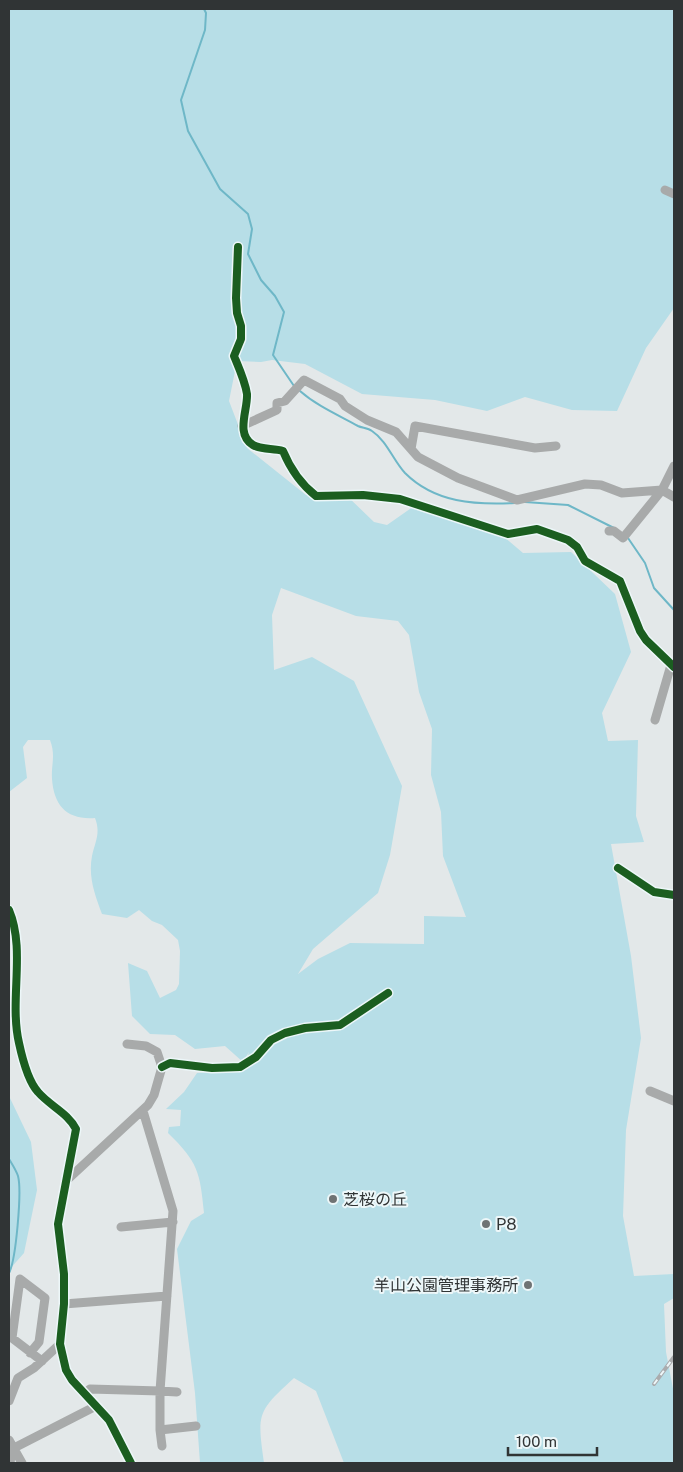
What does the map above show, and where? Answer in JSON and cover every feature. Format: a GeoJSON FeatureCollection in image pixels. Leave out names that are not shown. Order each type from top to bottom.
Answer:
{"type":"FeatureCollection","features":[{"type":"Feature","properties":{"kind":"street"},"geometry":{"type":"LineString","coordinates":[[665,190],[674,194]]}},
{"type":"Feature","properties":{"kind":"street"},"geometry":{"type":"LineString","coordinates":[[238,247],[236,298],[237,313],[241,326],[241,339],[234,356],[246,391],[247,404],[242,426],[245,438],[251,444],[284,451],[288,462],[308,490],[316,496],[363,495],[400,499],[508,534],[537,529],[568,540],[577,546],[585,561],[620,581],[640,631],[646,640],[673,666],[655,720]]}},
{"type":"Feature","properties":{"kind":"street"},"geometry":{"type":"LineString","coordinates":[[242,426],[277,410],[277,403],[285,401],[304,380],[340,399],[345,406],[367,420],[396,432],[418,457],[458,478],[517,500],[585,484],[602,485],[622,493],[662,490],[674,497]]}},
{"type":"Feature","properties":{"kind":"street"},"geometry":{"type":"LineString","coordinates":[[411,449],[415,426],[535,448],[556,446]]}},
{"type":"Feature","properties":{"kind":"street"},"geometry":{"type":"LineString","coordinates":[[609,531],[623,538],[662,490],[674,466]]}},
{"type":"Feature","properties":{"kind":"street"},"geometry":{"type":"LineString","coordinates":[[618,868],[654,892],[674,895]]}},
{"type":"Feature","properties":{"kind":"street"},"geometry":{"type":"LineString","coordinates":[[9,910],[16,934],[16,1022],[19,1042],[37,1092],[65,1115],[76,1129],[58,1224],[64,1274],[64,1304],[60,1344],[66,1370],[84,1394],[108,1420],[131,1463]]}},
{"type":"Feature","properties":{"kind":"street"},"geometry":{"type":"LineString","coordinates":[[162,1067],[170,1063],[212,1068],[240,1067],[256,1056],[271,1040],[286,1033],[306,1028],[340,1025],[388,993]]}},
{"type":"Feature","properties":{"kind":"street"},"geometry":{"type":"LineString","coordinates":[[67,1180],[122,1127],[143,1111],[154,1095],[162,1067],[157,1052],[146,1046],[127,1044]]}},
{"type":"Feature","properties":{"kind":"street"},"geometry":{"type":"LineString","coordinates":[[650,1091],[674,1101]]}},
{"type":"Feature","properties":{"kind":"street"},"geometry":{"type":"LineString","coordinates":[[143,1111],[174,1211],[160,1391],[162,1446]]}},
{"type":"Feature","properties":{"kind":"street"},"geometry":{"type":"LineString","coordinates":[[121,1227],[173,1222]]}},
{"type":"Feature","properties":{"kind":"street"},"geometry":{"type":"LineString","coordinates":[[30,1353],[39,1342],[45,1298],[20,1279],[12,1338],[30,1353],[42,1361]]}},
{"type":"Feature","properties":{"kind":"street"},"geometry":{"type":"LineString","coordinates":[[64,1304],[167,1296]]}},
{"type":"Feature","properties":{"kind":"street"},"geometry":{"type":"LineString","coordinates":[[9,1401],[18,1378],[42,1361],[60,1344]]}},
{"type":"Feature","properties":{"kind":"street"},"geometry":{"type":"LineString","coordinates":[[84,1394],[90,1389],[177,1392]]}},
{"type":"Feature","properties":{"kind":"street"},"geometry":{"type":"LineString","coordinates":[[10,1444],[96,1406]]}},
{"type":"Feature","properties":{"kind":"street"},"geometry":{"type":"LineString","coordinates":[[160,1430],[196,1426]]}},
{"type":"Feature","properties":{"kind":"street"},"geometry":{"type":"LineString","coordinates":[[10,1444],[10,1463]]}},
{"type":"Feature","properties":{"kind":"street"},"geometry":{"type":"LineString","coordinates":[[10,1444],[22,1463]]}},
{"type":"Feature","properties":{"kind":"shaded area"},"geometry":{"type":"Polygon","coordinates":[[[9,9],[674,9],[674,308],[646,348],[617,411],[572,410],[525,397],[487,411],[435,400],[362,394],[305,364],[272,360],[261,362],[237,361],[229,401],[247,448],[306,495],[345,494],[374,522],[387,525],[417,504],[503,536],[523,553],[571,552],[615,594],[631,652],[602,713],[608,741],[638,740],[636,816],[644,842],[611,844],[631,956],[641,1038],[626,1130],[623,1216],[634,1276],[674,1274],[674,1298],[664,1304],[666,1352],[674,1394],[674,1463],[344,1463],[316,1391],[294,1378],[273,1399],[262,1414],[261,1433],[264,1463],[200,1463],[195,1393],[177,1249],[191,1221],[204,1213],[201,1187],[196,1168],[186,1152],[168,1133],[169,1127],[180,1126],[181,1110],[166,1109],[184,1092],[197,1073],[242,1069],[243,1072],[249,1052],[243,1062],[225,1046],[195,1049],[175,1035],[150,1034],[132,1016],[128,963],[147,971],[160,998],[176,990],[179,984],[180,951],[178,940],[162,925],[152,921],[139,910],[127,918],[102,914],[95,893],[91,871],[97,823],[95,818],[77,817],[70,814],[59,804],[53,789],[53,751],[50,740],[28,740],[23,747],[27,778],[9,792],[9,9]],[[281,588],[272,615],[274,670],[312,657],[354,681],[402,786],[390,855],[378,893],[313,949],[298,974],[318,959],[350,943],[424,944],[424,916],[466,917],[443,856],[441,812],[431,775],[432,729],[419,692],[409,635],[398,621],[356,616],[281,588]]]}},
{"type":"Feature","properties":{"kind":"shaded area"},"geometry":{"type":"Polygon","coordinates":[[[9,1096],[31,1142],[37,1190],[24,1253],[9,1270],[9,1096]]]}},
{"type":"Feature","properties":{"kind":"waterway"},"geometry":{"type":"LineString","coordinates":[[204,9],[206,13],[205,30],[181,100],[188,131],[220,189],[248,214],[252,229],[248,254],[261,280],[275,296],[284,312],[273,355],[294,386]]}},
{"type":"Feature","properties":{"kind":"waterway"},"geometry":{"type":"LineString","coordinates":[[300,391],[328,410],[358,426],[372,431],[386,445],[405,473],[429,491],[456,500],[485,503],[515,503]]}},
{"type":"Feature","properties":{"kind":"waterway"},"geometry":{"type":"LineString","coordinates":[[525,502],[568,505],[614,528]]}},
{"type":"Feature","properties":{"kind":"waterway"},"geometry":{"type":"LineString","coordinates":[[628,538],[645,563],[654,588],[674,610]]}},
{"type":"Feature","properties":{"kind":"waterway"},"geometry":{"type":"LineString","coordinates":[[9,1159],[18,1176],[19,1184],[16,1241],[9,1273]]}},
{"type":"Feature","properties":{"kind":"railway"},"geometry":{"type":"LineString","coordinates":[[654,1384],[674,1357]]}},
{"type":"Feature","properties":{"kind":"cycle path"},"geometry":{"type":"LineString","coordinates":[[238,247],[236,298],[237,313],[241,326],[241,339],[234,356],[247,394],[243,428],[245,435],[253,445],[283,451],[297,476],[316,496],[363,495],[400,499],[508,534],[537,529],[568,540],[577,547],[585,561],[620,581],[640,631],[646,640],[674,667]]}},
{"type":"Feature","properties":{"kind":"cycle path"},"geometry":{"type":"LineString","coordinates":[[618,868],[654,892],[674,895]]}},
{"type":"Feature","properties":{"kind":"cycle path"},"geometry":{"type":"LineString","coordinates":[[9,910],[14,925],[17,958],[16,1027],[24,1062],[34,1087],[64,1114],[76,1129],[58,1224],[64,1274],[64,1304],[60,1344],[66,1370],[72,1380],[109,1420],[131,1463]]}},
{"type":"Feature","properties":{"kind":"cycle path"},"geometry":{"type":"LineString","coordinates":[[162,1067],[170,1063],[212,1068],[240,1067],[256,1057],[271,1040],[285,1033],[305,1028],[340,1025],[388,993]]}},
{"type":"Feature","properties":{"kind":"place","name":"芝桜の丘"},"geometry":{"type":"Point","coordinates":[333,1199]}},
{"type":"Feature","properties":{"kind":"place","name":"P8"},"geometry":{"type":"Point","coordinates":[486,1224]}},
{"type":"Feature","properties":{"kind":"place","name":"羊山公園管理事務所"},"geometry":{"type":"Point","coordinates":[528,1285]}}]}
